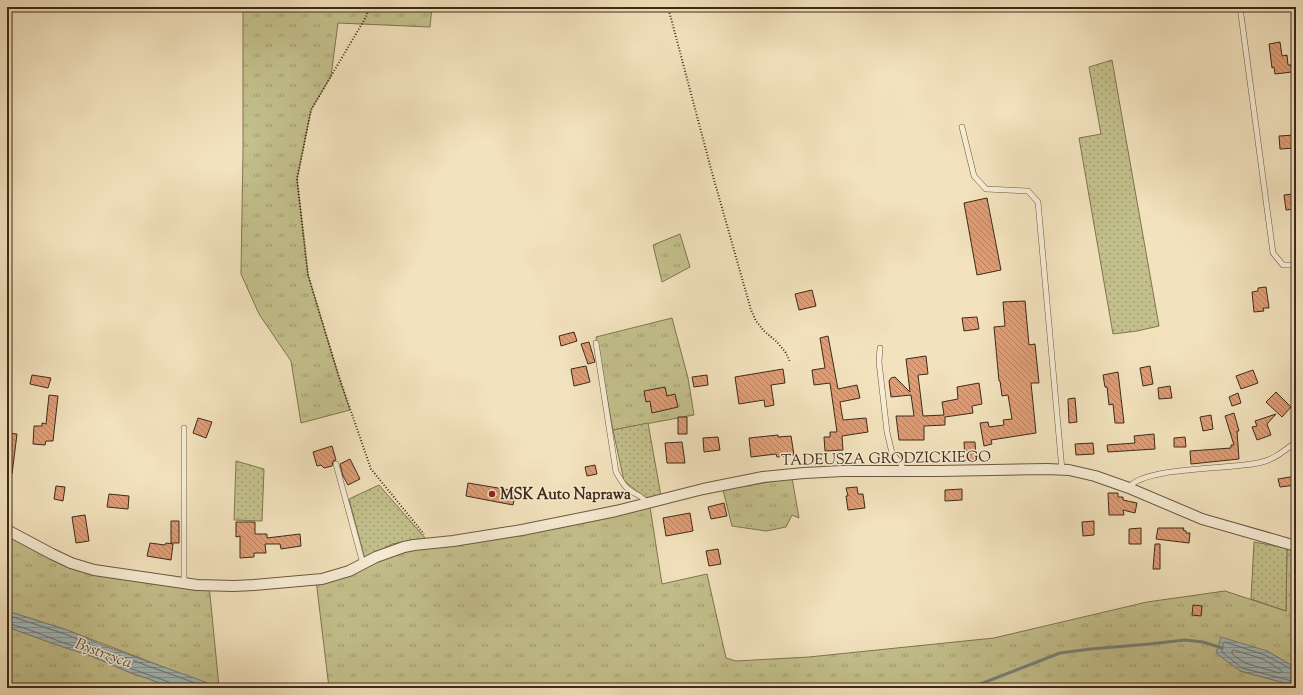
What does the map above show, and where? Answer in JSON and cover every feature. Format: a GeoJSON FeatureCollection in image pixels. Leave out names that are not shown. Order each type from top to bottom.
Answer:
{"type":"FeatureCollection","features":[{"type":"Feature","properties":{"kind":"street","name":"TADEUSZA GRODZICKIEGO"},"geometry":{"type":"LineString","coordinates":[[7,530],[52,554],[86,568],[184,584],[234,586],[316,580],[336,575],[376,557],[404,547],[500,534],[616,511],[703,489],[763,477],[822,472],[1062,470],[1085,473],[1129,488],[1202,519],[1296,546]]}},
{"type":"Feature","properties":{"kind":"lane"},"geometry":{"type":"LineString","coordinates":[[1240,7],[1272,253],[1283,265],[1296,265]]}},
{"type":"Feature","properties":{"kind":"lane"},"geometry":{"type":"LineString","coordinates":[[962,127],[974,176],[986,189],[1028,191],[1038,202],[1062,470]]}},
{"type":"Feature","properties":{"kind":"lane"},"geometry":{"type":"LineString","coordinates":[[596,343],[616,472],[628,490],[643,497],[647,503]]}},
{"type":"Feature","properties":{"kind":"lane"},"geometry":{"type":"LineString","coordinates":[[880,348],[879,362],[887,432],[892,453],[901,464],[904,471]]}},
{"type":"Feature","properties":{"kind":"lane"},"geometry":{"type":"LineString","coordinates":[[184,428],[184,584]]}},
{"type":"Feature","properties":{"kind":"lane"},"geometry":{"type":"LineString","coordinates":[[1129,488],[1131,483],[1139,479],[1176,471],[1247,466],[1262,462],[1274,458],[1296,442]]}},
{"type":"Feature","properties":{"kind":"lane"},"geometry":{"type":"LineString","coordinates":[[336,464],[363,564]]}},
{"type":"Feature","properties":{"kind":"path"},"geometry":{"type":"LineString","coordinates":[[369,7],[366,17],[311,110],[297,179],[308,275],[338,374],[371,469],[432,544]]}},
{"type":"Feature","properties":{"kind":"path"},"geometry":{"type":"LineString","coordinates":[[668,7],[711,169],[752,310],[756,321],[764,331],[777,342],[786,353],[790,362]]}},
{"type":"Feature","properties":{"kind":"green space"},"geometry":{"type":"Polygon","coordinates":[[[243,7],[432,7],[430,27],[338,23],[331,76],[311,110],[297,179],[308,275],[350,410],[301,423],[291,361],[259,314],[241,274],[243,7]]]}},
{"type":"Feature","properties":{"kind":"green space"},"geometry":{"type":"Polygon","coordinates":[[[1112,60],[1159,326],[1113,334],[1079,138],[1101,134],[1089,67],[1112,60]]]}},
{"type":"Feature","properties":{"kind":"green space"},"geometry":{"type":"Polygon","coordinates":[[[680,234],[690,267],[662,282],[653,245],[680,234]]]}},
{"type":"Feature","properties":{"kind":"green space"},"geometry":{"type":"Polygon","coordinates":[[[672,318],[688,378],[694,415],[613,430],[596,337],[672,318]]]}},
{"type":"Feature","properties":{"kind":"green space"},"geometry":{"type":"Polygon","coordinates":[[[648,423],[661,496],[647,499],[624,481],[613,430],[648,423]]]}},
{"type":"Feature","properties":{"kind":"green space"},"geometry":{"type":"Polygon","coordinates":[[[236,461],[264,469],[262,521],[234,520],[236,461]]]}},
{"type":"Feature","properties":{"kind":"green space"},"geometry":{"type":"Polygon","coordinates":[[[792,478],[799,518],[792,515],[786,527],[766,531],[732,526],[723,490],[792,478]]]}},
{"type":"Feature","properties":{"kind":"green space"},"geometry":{"type":"Polygon","coordinates":[[[379,485],[426,539],[392,544],[365,559],[349,499],[379,485]]]}},
{"type":"Feature","properties":{"kind":"green space"},"geometry":{"type":"Polygon","coordinates":[[[650,507],[662,584],[707,574],[726,658],[736,661],[809,657],[994,638],[1147,602],[1225,591],[1286,611],[1287,544],[1296,546],[1296,668],[1267,651],[1240,671],[1296,686],[1296,688],[329,688],[316,580],[404,547],[452,546],[650,507]]]}},
{"type":"Feature","properties":{"kind":"green space"},"geometry":{"type":"Polygon","coordinates":[[[8,535],[91,566],[209,585],[219,687],[67,630],[7,611],[8,535]]]}},
{"type":"Feature","properties":{"kind":"green space"},"geometry":{"type":"Polygon","coordinates":[[[1254,542],[1287,548],[1286,611],[1251,599],[1254,542]]]}},
{"type":"Feature","properties":{"kind":"green space"},"geometry":{"type":"Polygon","coordinates":[[[7,627],[89,655],[131,673],[172,688],[7,688],[7,627]]]}},
{"type":"Feature","properties":{"kind":"water","name":"Bystrzyca"},"geometry":{"type":"Polygon","coordinates":[[[7,611],[67,630],[102,645],[222,688],[172,688],[131,673],[89,655],[7,627],[7,611]]]}},
{"type":"Feature","properties":{"kind":"water"},"geometry":{"type":"Polygon","coordinates":[[[1221,637],[1267,651],[1296,668],[1296,686],[1240,671],[1216,653],[1221,637]]]}},
{"type":"Feature","properties":{"kind":"building"},"geometry":{"type":"Polygon","coordinates":[[[1280,42],[1282,56],[1287,55],[1288,65],[1291,65],[1292,72],[1275,74],[1274,67],[1272,68],[1269,44],[1280,42]]]}},
{"type":"Feature","properties":{"kind":"building"},"geometry":{"type":"Polygon","coordinates":[[[1296,135],[1296,148],[1280,149],[1279,136],[1296,135]]]}},
{"type":"Feature","properties":{"kind":"building"},"geometry":{"type":"Polygon","coordinates":[[[1293,194],[1295,209],[1286,210],[1284,195],[1293,194]]]}},
{"type":"Feature","properties":{"kind":"building"},"geometry":{"type":"Polygon","coordinates":[[[987,198],[1001,270],[977,275],[964,203],[987,198]]]}},
{"type":"Feature","properties":{"kind":"building"},"geometry":{"type":"Polygon","coordinates":[[[1266,287],[1269,308],[1263,308],[1264,311],[1254,312],[1252,292],[1258,291],[1258,288],[1266,287]]]}},
{"type":"Feature","properties":{"kind":"building"},"geometry":{"type":"Polygon","coordinates":[[[812,290],[816,306],[799,310],[795,294],[812,290]]]}},
{"type":"Feature","properties":{"kind":"building"},"geometry":{"type":"Polygon","coordinates":[[[1025,301],[1029,345],[1035,344],[1039,383],[1031,383],[1036,433],[991,440],[992,444],[984,446],[980,423],[988,422],[989,427],[1004,425],[1003,420],[1012,419],[1008,395],[1002,396],[999,381],[994,327],[1005,326],[1003,302],[1025,301]]]}},
{"type":"Feature","properties":{"kind":"building"},"geometry":{"type":"Polygon","coordinates":[[[977,317],[979,329],[964,331],[962,318],[977,317]]]}},
{"type":"Feature","properties":{"kind":"building"},"geometry":{"type":"Polygon","coordinates":[[[574,332],[577,341],[561,346],[559,336],[574,332]]]}},
{"type":"Feature","properties":{"kind":"building"},"geometry":{"type":"Polygon","coordinates":[[[828,336],[838,389],[857,385],[860,398],[840,402],[843,420],[866,418],[868,432],[842,436],[843,450],[825,451],[824,437],[830,437],[830,432],[837,432],[830,383],[814,385],[812,370],[825,368],[820,338],[828,336]]]}},
{"type":"Feature","properties":{"kind":"building"},"geometry":{"type":"Polygon","coordinates":[[[589,342],[595,362],[588,364],[581,344],[589,342]]]}},
{"type":"Feature","properties":{"kind":"building"},"geometry":{"type":"Polygon","coordinates":[[[926,356],[928,374],[918,375],[923,416],[944,415],[942,402],[958,399],[957,387],[979,383],[982,404],[972,406],[973,413],[945,417],[945,425],[924,426],[924,440],[899,440],[896,416],[914,416],[911,395],[891,397],[889,381],[891,378],[895,377],[910,392],[906,359],[926,356]]]}},
{"type":"Feature","properties":{"kind":"building"},"geometry":{"type":"Polygon","coordinates":[[[586,366],[590,382],[574,386],[571,369],[586,366]]]}},
{"type":"Feature","properties":{"kind":"building"},"geometry":{"type":"Polygon","coordinates":[[[1150,366],[1153,384],[1143,386],[1140,368],[1150,366]]]}},
{"type":"Feature","properties":{"kind":"building"},"geometry":{"type":"Polygon","coordinates":[[[783,369],[785,383],[771,385],[774,405],[765,407],[764,400],[739,404],[735,377],[783,369]]]}},
{"type":"Feature","properties":{"kind":"building"},"geometry":{"type":"Polygon","coordinates":[[[1253,370],[1258,383],[1241,389],[1236,376],[1253,370]]]}},
{"type":"Feature","properties":{"kind":"building"},"geometry":{"type":"Polygon","coordinates":[[[1118,372],[1124,423],[1115,423],[1113,404],[1109,405],[1107,387],[1105,387],[1103,375],[1118,372]]]}},
{"type":"Feature","properties":{"kind":"building"},"geometry":{"type":"Polygon","coordinates":[[[32,375],[51,378],[48,388],[30,384],[32,375]]]}},
{"type":"Feature","properties":{"kind":"building"},"geometry":{"type":"Polygon","coordinates":[[[707,375],[708,385],[694,387],[692,377],[707,375]]]}},
{"type":"Feature","properties":{"kind":"building"},"geometry":{"type":"Polygon","coordinates":[[[1170,386],[1172,398],[1159,399],[1158,388],[1170,386]]]}},
{"type":"Feature","properties":{"kind":"building"},"geometry":{"type":"Polygon","coordinates":[[[665,387],[667,396],[675,394],[678,407],[652,413],[650,401],[646,402],[644,391],[665,387]]]}},
{"type":"Feature","properties":{"kind":"building"},"geometry":{"type":"Polygon","coordinates":[[[1276,392],[1291,407],[1282,417],[1266,402],[1276,392]]]}},
{"type":"Feature","properties":{"kind":"building"},"geometry":{"type":"Polygon","coordinates":[[[1238,393],[1241,403],[1232,406],[1229,397],[1238,393]]]}},
{"type":"Feature","properties":{"kind":"building"},"geometry":{"type":"Polygon","coordinates":[[[49,395],[58,396],[53,441],[46,441],[45,445],[33,444],[34,426],[42,426],[42,423],[46,424],[49,395]]]}},
{"type":"Feature","properties":{"kind":"building"},"geometry":{"type":"Polygon","coordinates":[[[1075,398],[1077,422],[1069,423],[1068,399],[1075,398]]]}},
{"type":"Feature","properties":{"kind":"building"},"geometry":{"type":"Polygon","coordinates":[[[1234,413],[1239,431],[1237,431],[1239,459],[1191,464],[1190,451],[1231,448],[1231,445],[1234,445],[1225,416],[1234,413]]]}},
{"type":"Feature","properties":{"kind":"building"},"geometry":{"type":"Polygon","coordinates":[[[1276,414],[1267,424],[1271,435],[1257,440],[1252,427],[1257,426],[1255,421],[1276,414]]]}},
{"type":"Feature","properties":{"kind":"building"},"geometry":{"type":"Polygon","coordinates":[[[1211,415],[1213,429],[1203,431],[1200,417],[1211,415]]]}},
{"type":"Feature","properties":{"kind":"building"},"geometry":{"type":"Polygon","coordinates":[[[678,417],[687,417],[687,434],[678,434],[678,417]]]}},
{"type":"Feature","properties":{"kind":"building"},"geometry":{"type":"Polygon","coordinates":[[[198,418],[212,422],[206,438],[193,433],[198,418]]]}},
{"type":"Feature","properties":{"kind":"building"},"geometry":{"type":"Polygon","coordinates":[[[8,433],[17,434],[12,474],[7,474],[8,433]]]}},
{"type":"Feature","properties":{"kind":"building"},"geometry":{"type":"Polygon","coordinates":[[[1154,434],[1155,449],[1108,452],[1107,445],[1135,443],[1134,436],[1154,434]]]}},
{"type":"Feature","properties":{"kind":"building"},"geometry":{"type":"Polygon","coordinates":[[[778,435],[778,437],[791,436],[794,455],[777,457],[776,454],[751,457],[749,438],[778,435]]]}},
{"type":"Feature","properties":{"kind":"building"},"geometry":{"type":"Polygon","coordinates":[[[718,437],[720,450],[704,452],[703,438],[718,437]]]}},
{"type":"Feature","properties":{"kind":"building"},"geometry":{"type":"Polygon","coordinates":[[[1185,437],[1186,447],[1174,447],[1174,438],[1185,437]]]}},
{"type":"Feature","properties":{"kind":"building"},"geometry":{"type":"Polygon","coordinates":[[[682,442],[685,463],[667,463],[665,443],[682,442]]]}},
{"type":"Feature","properties":{"kind":"building"},"geometry":{"type":"Polygon","coordinates":[[[964,442],[975,442],[976,460],[965,460],[964,442]]]}},
{"type":"Feature","properties":{"kind":"building"},"geometry":{"type":"Polygon","coordinates":[[[1093,443],[1094,454],[1076,455],[1075,444],[1093,443]]]}},
{"type":"Feature","properties":{"kind":"building"},"geometry":{"type":"Polygon","coordinates":[[[332,446],[336,460],[333,461],[332,466],[324,468],[321,465],[317,466],[313,452],[332,446]]]}},
{"type":"Feature","properties":{"kind":"building"},"geometry":{"type":"Polygon","coordinates":[[[350,459],[360,479],[348,485],[343,476],[340,464],[350,459]]]}},
{"type":"Feature","properties":{"kind":"building"},"geometry":{"type":"Polygon","coordinates":[[[595,465],[597,474],[587,476],[585,467],[595,465]]]}},
{"type":"Feature","properties":{"kind":"building"},"geometry":{"type":"Polygon","coordinates":[[[1296,476],[1296,485],[1280,487],[1278,479],[1296,476]]]}},
{"type":"Feature","properties":{"kind":"building"},"geometry":{"type":"Polygon","coordinates":[[[468,483],[516,491],[513,505],[466,496],[468,483]]]}},
{"type":"Feature","properties":{"kind":"building"},"geometry":{"type":"Polygon","coordinates":[[[56,486],[65,487],[63,501],[54,499],[56,486]]]}},
{"type":"Feature","properties":{"kind":"building"},"geometry":{"type":"Polygon","coordinates":[[[857,487],[858,494],[863,494],[865,508],[848,510],[846,496],[848,496],[846,488],[857,487]]]}},
{"type":"Feature","properties":{"kind":"building"},"geometry":{"type":"Polygon","coordinates":[[[962,489],[962,500],[945,501],[945,490],[962,489]]]}},
{"type":"Feature","properties":{"kind":"building"},"geometry":{"type":"Polygon","coordinates":[[[1108,493],[1118,493],[1118,497],[1123,497],[1123,500],[1137,503],[1135,513],[1123,510],[1124,515],[1109,515],[1108,493]]]}},
{"type":"Feature","properties":{"kind":"building"},"geometry":{"type":"Polygon","coordinates":[[[109,494],[129,496],[128,509],[107,507],[109,494]]]}},
{"type":"Feature","properties":{"kind":"building"},"geometry":{"type":"Polygon","coordinates":[[[724,503],[727,516],[711,519],[708,507],[724,503]]]}},
{"type":"Feature","properties":{"kind":"building"},"geometry":{"type":"Polygon","coordinates":[[[690,513],[693,531],[666,536],[663,518],[690,513]]]}},
{"type":"Feature","properties":{"kind":"building"},"geometry":{"type":"Polygon","coordinates":[[[85,515],[89,541],[76,543],[72,517],[85,515]]]}},
{"type":"Feature","properties":{"kind":"building"},"geometry":{"type":"Polygon","coordinates":[[[171,521],[179,521],[179,543],[171,543],[171,521]]]}},
{"type":"Feature","properties":{"kind":"building"},"geometry":{"type":"Polygon","coordinates":[[[1094,521],[1094,535],[1083,536],[1082,522],[1094,521]]]}},
{"type":"Feature","properties":{"kind":"building"},"geometry":{"type":"Polygon","coordinates":[[[236,522],[255,522],[255,534],[267,534],[267,538],[300,534],[301,546],[281,549],[280,544],[265,544],[266,553],[254,553],[254,557],[240,558],[240,536],[236,537],[236,522]]]}},
{"type":"Feature","properties":{"kind":"building"},"geometry":{"type":"Polygon","coordinates":[[[1141,528],[1141,544],[1129,544],[1129,529],[1141,528]]]}},
{"type":"Feature","properties":{"kind":"building"},"geometry":{"type":"Polygon","coordinates":[[[1158,528],[1184,528],[1183,530],[1186,531],[1186,533],[1190,533],[1189,543],[1156,539],[1158,528]]]}},
{"type":"Feature","properties":{"kind":"building"},"geometry":{"type":"Polygon","coordinates":[[[150,543],[165,545],[166,543],[173,544],[171,560],[147,556],[150,543]]]}},
{"type":"Feature","properties":{"kind":"building"},"geometry":{"type":"Polygon","coordinates":[[[1155,544],[1160,544],[1160,569],[1153,569],[1155,544]]]}},
{"type":"Feature","properties":{"kind":"building"},"geometry":{"type":"Polygon","coordinates":[[[718,549],[721,564],[709,566],[706,551],[718,549]]]}},
{"type":"Feature","properties":{"kind":"building"},"geometry":{"type":"Polygon","coordinates":[[[1193,605],[1202,606],[1201,616],[1192,615],[1193,605]]]}},
{"type":"Feature","properties":{"kind":"waterway"},"geometry":{"type":"LineString","coordinates":[[970,688],[1060,653],[1185,640],[1203,642],[1222,648]]}},
{"type":"Feature","properties":{"kind":"place","name":"MSK Auto Naprawa"},"geometry":{"type":"Point","coordinates":[492,494]}}]}
